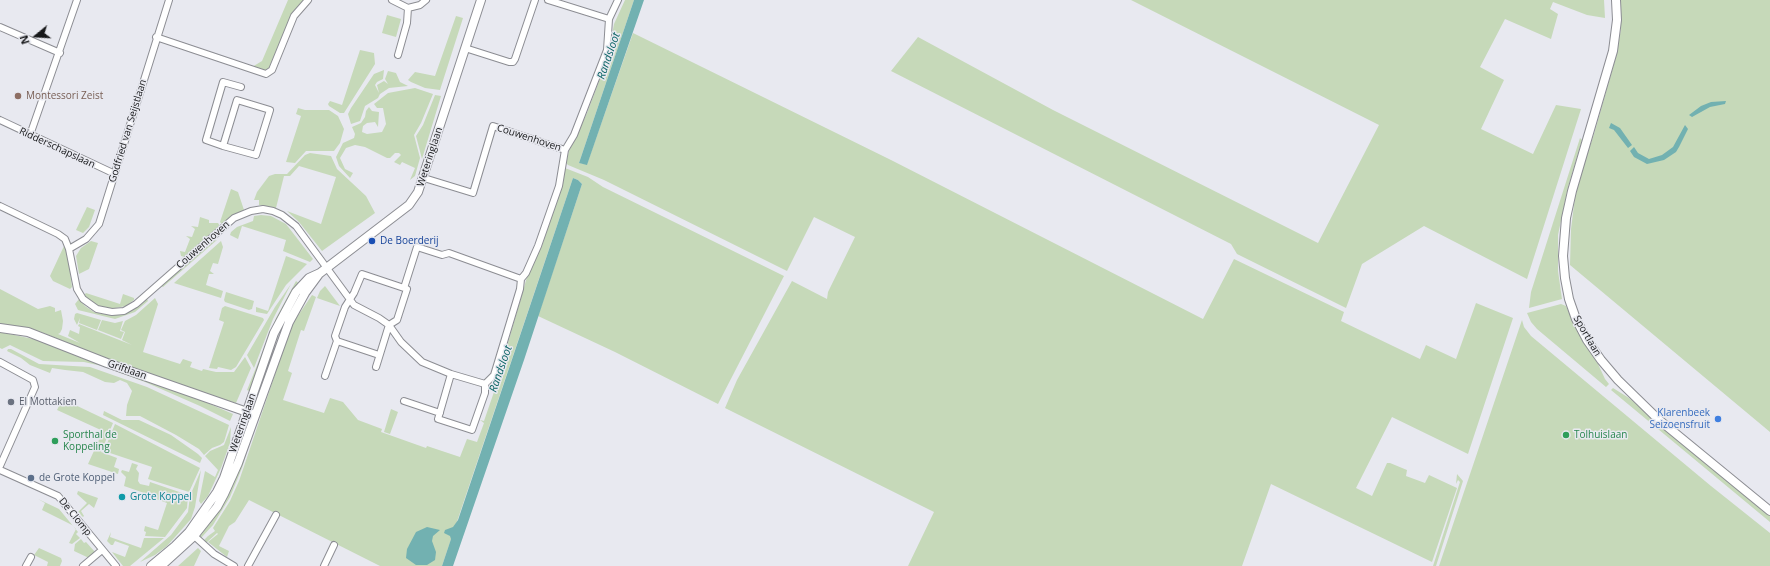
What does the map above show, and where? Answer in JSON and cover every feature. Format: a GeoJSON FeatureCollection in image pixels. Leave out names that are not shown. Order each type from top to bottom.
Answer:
{"type":"FeatureCollection","features":[{"type":"Feature","properties":{"kind":"street"},"geometry":{"type":"LineString","coordinates":[[30,135],[60,53],[77,0]]}},
{"type":"Feature","properties":{"kind":"street","name":"Godfried van Seijstlaan"},"geometry":{"type":"LineString","coordinates":[[69,249],[86,239],[99,224],[156,37],[169,0]]}},
{"type":"Feature","properties":{"kind":"street"},"geometry":{"type":"LineString","coordinates":[[156,37],[266,74],[272,70],[294,16],[308,0]]}},
{"type":"Feature","properties":{"kind":"street"},"geometry":{"type":"LineString","coordinates":[[392,0],[408,8],[420,5],[426,0]]}},
{"type":"Feature","properties":{"kind":"street","name":"Weteringlaan"},"geometry":{"type":"LineString","coordinates":[[161,566],[217,507],[227,489],[236,468],[251,413],[288,322],[305,293],[323,271],[409,205],[418,192],[424,178],[481,0]]}},
{"type":"Feature","properties":{"kind":"street"},"geometry":{"type":"LineString","coordinates":[[465,48],[512,62],[515,59],[535,0]]}},
{"type":"Feature","properties":{"kind":"street"},"geometry":{"type":"LineString","coordinates":[[548,0],[609,19]]}},
{"type":"Feature","properties":{"kind":"street","name":"Couwenhoven"},"geometry":{"type":"LineString","coordinates":[[404,401],[440,413],[438,418],[472,430],[484,393],[485,384],[494,375],[520,289],[521,279],[526,273],[538,246],[559,186],[565,150],[574,135],[607,50],[609,19],[618,0]]}},
{"type":"Feature","properties":{"kind":"street","name":"Sportlaan"},"geometry":{"type":"LineString","coordinates":[[1616,0],[1617,20],[1613,51],[1572,191],[1566,218],[1564,256],[1565,278],[1569,300],[1576,319],[1587,340],[1618,380],[1658,419],[1770,511]]}},
{"type":"Feature","properties":{"kind":"street"},"geometry":{"type":"LineString","coordinates":[[398,55],[407,23],[408,8]]}},
{"type":"Feature","properties":{"kind":"street"},"geometry":{"type":"LineString","coordinates":[[0,26],[60,53]]}},
{"type":"Feature","properties":{"kind":"street"},"geometry":{"type":"LineString","coordinates":[[223,146],[237,100],[270,110],[256,155],[223,146],[206,140],[223,82],[241,86]]}},
{"type":"Feature","properties":{"kind":"street","name":"Ridderschapslaan"},"geometry":{"type":"LineString","coordinates":[[0,120],[115,174]]}},
{"type":"Feature","properties":{"kind":"street","name":"Couwenhoven"},"geometry":{"type":"LineString","coordinates":[[424,178],[473,193],[493,126],[565,150]]}},
{"type":"Feature","properties":{"kind":"street"},"geometry":{"type":"LineString","coordinates":[[0,206],[58,234],[65,239],[69,249]]}},
{"type":"Feature","properties":{"kind":"street","name":"Couwenhoven"},"geometry":{"type":"LineString","coordinates":[[69,249],[74,278],[79,293],[89,305],[105,312],[124,311],[136,304],[234,218],[251,211],[263,209],[273,211],[290,220],[296,226],[323,271],[354,306],[379,318],[389,325],[401,342],[422,362],[451,374],[485,384]]}},
{"type":"Feature","properties":{"kind":"street"},"geometry":{"type":"LineString","coordinates":[[404,288],[417,248],[442,255],[449,253],[521,279]]}},
{"type":"Feature","properties":{"kind":"street"},"geometry":{"type":"LineString","coordinates":[[325,376],[336,341],[335,336],[345,307],[350,300],[362,274],[408,289],[397,320],[389,325],[376,367]]}},
{"type":"Feature","properties":{"kind":"street","name":"Griftlaan"},"geometry":{"type":"LineString","coordinates":[[0,328],[28,332],[107,363],[251,413]]}},
{"type":"Feature","properties":{"kind":"street"},"geometry":{"type":"LineString","coordinates":[[336,341],[380,355]]}},
{"type":"Feature","properties":{"kind":"street"},"geometry":{"type":"LineString","coordinates":[[0,362],[33,380],[35,387],[0,466]]}},
{"type":"Feature","properties":{"kind":"street"},"geometry":{"type":"LineString","coordinates":[[440,413],[451,374]]}},
{"type":"Feature","properties":{"kind":"street","name":"De Clomp"},"geometry":{"type":"LineString","coordinates":[[0,470],[58,496],[116,566]]}},
{"type":"Feature","properties":{"kind":"street"},"geometry":{"type":"LineString","coordinates":[[248,566],[276,515]]}},
{"type":"Feature","properties":{"kind":"street"},"geometry":{"type":"LineString","coordinates":[[191,534],[214,554],[234,566]]}},
{"type":"Feature","properties":{"kind":"street","name":"Weteringlaan"},"geometry":{"type":"LineString","coordinates":[[151,566],[191,534]]}},
{"type":"Feature","properties":{"kind":"street"},"geometry":{"type":"LineString","coordinates":[[324,566],[334,545]]}},
{"type":"Feature","properties":{"kind":"street"},"geometry":{"type":"LineString","coordinates":[[83,566],[102,550]]}},
{"type":"Feature","properties":{"kind":"street"},"geometry":{"type":"LineString","coordinates":[[26,566],[31,557]]}},
{"type":"Feature","properties":{"kind":"green space"},"geometry":{"type":"Polygon","coordinates":[[[288,0],[304,0],[290,18],[268,70],[264,71],[252,67],[262,61],[288,0]]]}},
{"type":"Feature","properties":{"kind":"green space"},"geometry":{"type":"Polygon","coordinates":[[[625,0],[634,0],[579,163],[587,164],[633,33],[891,160],[1203,319],[1234,259],[1344,312],[1341,321],[1420,359],[1426,345],[1456,359],[1476,303],[1513,318],[1468,454],[1392,417],[1356,488],[1372,496],[1387,463],[1390,463],[1407,470],[1406,476],[1425,483],[1429,475],[1457,488],[1432,562],[1271,484],[1242,566],[908,566],[934,512],[725,408],[737,380],[792,281],[827,299],[828,292],[855,237],[814,217],[787,271],[604,180],[566,163],[569,151],[587,113],[598,84],[609,51],[614,24],[625,0]]]}},
{"type":"Feature","properties":{"kind":"green space"},"geometry":{"type":"Polygon","coordinates":[[[1131,0],[1604,0],[1605,18],[1587,15],[1553,2],[1550,9],[1558,14],[1551,39],[1505,19],[1480,67],[1504,80],[1481,129],[1533,154],[1556,105],[1581,109],[1527,279],[1424,226],[1362,264],[1346,308],[1237,254],[1231,244],[891,71],[918,37],[1053,110],[1318,243],[1379,125],[1131,0]]]}},
{"type":"Feature","properties":{"kind":"green space"},"geometry":{"type":"Polygon","coordinates":[[[1621,0],[1770,0],[1770,432],[1570,265],[1571,229],[1576,189],[1594,134],[1616,57],[1621,29],[1621,0]]]}},
{"type":"Feature","properties":{"kind":"green space"},"geometry":{"type":"Polygon","coordinates":[[[387,15],[401,19],[396,37],[382,33],[387,15]]]}},
{"type":"Feature","properties":{"kind":"green space"},"geometry":{"type":"Polygon","coordinates":[[[456,16],[463,18],[440,90],[425,88],[408,80],[415,72],[435,76],[456,16]]]}},
{"type":"Feature","properties":{"kind":"green space"},"geometry":{"type":"Polygon","coordinates":[[[360,50],[374,53],[375,64],[344,113],[340,113],[328,104],[330,101],[342,105],[360,50]]]}},
{"type":"Feature","properties":{"kind":"green space"},"geometry":{"type":"Polygon","coordinates":[[[384,70],[383,79],[375,85],[379,93],[377,85],[384,81],[388,84],[385,79],[388,71],[396,73],[400,82],[408,86],[389,88],[380,94],[378,98],[365,106],[360,121],[351,124],[348,114],[351,108],[374,74],[384,70]]]}},
{"type":"Feature","properties":{"kind":"green space"},"geometry":{"type":"Polygon","coordinates":[[[415,88],[433,94],[421,123],[414,135],[420,158],[415,176],[410,180],[415,168],[402,162],[400,165],[394,162],[401,155],[399,153],[395,153],[390,158],[387,158],[365,147],[355,145],[346,148],[340,158],[345,169],[353,173],[350,178],[339,166],[336,157],[343,143],[354,138],[355,134],[352,127],[361,123],[369,107],[372,111],[379,112],[378,127],[375,122],[367,123],[363,126],[362,132],[367,134],[382,132],[386,124],[383,108],[377,108],[374,104],[388,93],[415,88]]]}},
{"type":"Feature","properties":{"kind":"green space"},"geometry":{"type":"Polygon","coordinates":[[[435,95],[441,96],[422,159],[416,136],[423,125],[435,95]]]}},
{"type":"Feature","properties":{"kind":"green space"},"geometry":{"type":"Polygon","coordinates":[[[298,108],[305,110],[329,110],[338,116],[344,129],[340,143],[334,151],[306,151],[295,163],[286,162],[301,116],[296,114],[298,108]]]}},
{"type":"Feature","properties":{"kind":"green space"},"geometry":{"type":"Polygon","coordinates":[[[1580,138],[1582,140],[1568,187],[1558,235],[1558,271],[1562,299],[1529,308],[1531,292],[1580,138]]]}},
{"type":"Feature","properties":{"kind":"green space"},"geometry":{"type":"Polygon","coordinates":[[[310,153],[331,156],[337,169],[366,196],[375,213],[322,251],[299,222],[287,211],[321,224],[336,177],[299,166],[290,176],[284,176],[276,208],[259,205],[259,200],[254,200],[257,192],[269,176],[275,174],[287,174],[305,155],[310,153]]]}},
{"type":"Feature","properties":{"kind":"green space"},"geometry":{"type":"Polygon","coordinates":[[[565,168],[588,177],[603,187],[784,276],[718,404],[615,352],[538,316],[582,184],[573,178],[442,566],[380,566],[249,500],[235,522],[229,526],[219,546],[229,551],[227,557],[208,542],[218,534],[217,533],[206,543],[203,541],[215,531],[213,528],[230,501],[239,481],[290,330],[312,295],[316,297],[304,331],[301,330],[288,371],[292,373],[283,400],[324,413],[330,398],[343,402],[358,420],[382,429],[381,432],[426,448],[427,446],[460,457],[467,439],[477,442],[484,423],[480,420],[484,421],[495,389],[490,386],[495,383],[499,374],[529,270],[542,246],[561,187],[565,168]]]}},
{"type":"Feature","properties":{"kind":"green space"},"geometry":{"type":"Polygon","coordinates":[[[231,189],[238,192],[244,210],[231,216],[222,224],[220,222],[231,189]]]}},
{"type":"Feature","properties":{"kind":"green space"},"geometry":{"type":"Polygon","coordinates":[[[87,207],[95,210],[89,227],[83,233],[76,230],[87,207]]]}},
{"type":"Feature","properties":{"kind":"green space"},"geometry":{"type":"Polygon","coordinates":[[[254,216],[271,216],[286,224],[313,259],[310,262],[283,251],[286,240],[242,226],[238,239],[230,235],[231,232],[237,227],[253,221],[254,216]]]}},
{"type":"Feature","properties":{"kind":"green space"},"geometry":{"type":"Polygon","coordinates":[[[200,217],[209,220],[209,223],[218,223],[220,226],[185,257],[181,256],[180,251],[185,252],[190,239],[186,236],[192,237],[195,229],[191,226],[198,227],[200,217]]]}},
{"type":"Feature","properties":{"kind":"green space"},"geometry":{"type":"Polygon","coordinates":[[[217,240],[163,287],[161,286],[213,241],[217,240]]]}},
{"type":"Feature","properties":{"kind":"green space"},"geometry":{"type":"Polygon","coordinates":[[[91,241],[98,243],[89,269],[79,274],[76,256],[81,248],[91,241]]]}},
{"type":"Feature","properties":{"kind":"green space"},"geometry":{"type":"Polygon","coordinates":[[[221,241],[223,247],[218,264],[213,263],[210,271],[214,274],[209,274],[206,285],[223,291],[221,298],[174,283],[221,241]]]}},
{"type":"Feature","properties":{"kind":"green space"},"geometry":{"type":"Polygon","coordinates":[[[64,246],[68,255],[72,287],[70,289],[53,281],[50,276],[64,246]]]}},
{"type":"Feature","properties":{"kind":"green space"},"geometry":{"type":"Polygon","coordinates":[[[286,256],[307,264],[286,285],[267,314],[256,312],[256,307],[268,311],[286,256]]]}},
{"type":"Feature","properties":{"kind":"green space"},"geometry":{"type":"Polygon","coordinates":[[[296,281],[300,284],[251,392],[247,390],[276,318],[296,281]]]}},
{"type":"Feature","properties":{"kind":"green space"},"geometry":{"type":"Polygon","coordinates":[[[291,284],[273,319],[254,368],[247,355],[275,307],[291,284]]]}},
{"type":"Feature","properties":{"kind":"green space"},"geometry":{"type":"Polygon","coordinates":[[[325,286],[340,306],[317,298],[320,291],[325,286]]]}},
{"type":"Feature","properties":{"kind":"green space"},"geometry":{"type":"Polygon","coordinates":[[[0,289],[38,309],[50,306],[55,308],[55,312],[61,310],[63,321],[62,329],[58,334],[80,343],[68,336],[70,330],[79,334],[79,324],[132,345],[122,340],[125,332],[121,330],[125,321],[136,315],[155,298],[158,304],[143,352],[180,364],[183,359],[192,362],[190,367],[202,371],[203,369],[216,372],[234,372],[245,357],[251,368],[236,403],[232,402],[118,363],[41,332],[27,328],[0,324],[0,289]]]}},
{"type":"Feature","properties":{"kind":"green space"},"geometry":{"type":"Polygon","coordinates":[[[226,292],[254,301],[252,309],[249,310],[225,302],[226,292]]]}},
{"type":"Feature","properties":{"kind":"green space"},"geometry":{"type":"Polygon","coordinates":[[[86,293],[120,304],[123,294],[134,298],[134,300],[126,306],[110,309],[95,305],[84,295],[86,293]]]}},
{"type":"Feature","properties":{"kind":"green space"},"geometry":{"type":"Polygon","coordinates":[[[79,299],[85,306],[94,312],[108,315],[128,312],[147,299],[148,301],[135,312],[115,319],[78,310],[75,304],[79,299]]]}},
{"type":"Feature","properties":{"kind":"green space"},"geometry":{"type":"Polygon","coordinates":[[[1561,304],[1566,306],[1577,330],[1609,384],[1606,387],[1537,329],[1531,322],[1527,313],[1561,304]]]}},
{"type":"Feature","properties":{"kind":"green space"},"geometry":{"type":"Polygon","coordinates":[[[225,306],[263,318],[264,320],[236,367],[231,370],[218,367],[217,369],[209,368],[224,322],[219,320],[222,308],[225,306]]]}},
{"type":"Feature","properties":{"kind":"green space"},"geometry":{"type":"Polygon","coordinates":[[[77,313],[101,320],[97,330],[79,323],[80,318],[77,325],[74,319],[75,314],[77,313]]]}},
{"type":"Feature","properties":{"kind":"green space"},"geometry":{"type":"Polygon","coordinates":[[[102,320],[115,323],[123,321],[120,331],[124,332],[121,339],[98,330],[102,320]]]}},
{"type":"Feature","properties":{"kind":"green space","name":"Tolhuislaan"},"geometry":{"type":"Polygon","coordinates":[[[1522,320],[1524,327],[1531,336],[1711,486],[1770,533],[1770,566],[1439,566],[1522,320]]]}},
{"type":"Feature","properties":{"kind":"green space"},"geometry":{"type":"Polygon","coordinates":[[[0,332],[38,340],[88,360],[196,398],[233,414],[230,421],[145,382],[102,366],[84,362],[43,361],[10,345],[2,349],[0,348],[0,332]]]}},
{"type":"Feature","properties":{"kind":"green space"},"geometry":{"type":"Polygon","coordinates":[[[8,349],[11,349],[39,364],[90,367],[147,387],[229,425],[224,442],[212,448],[204,455],[199,449],[140,416],[126,416],[127,405],[132,391],[127,383],[120,380],[114,383],[105,382],[83,372],[52,368],[50,373],[30,365],[21,358],[7,351],[8,349]]]}},
{"type":"Feature","properties":{"kind":"green space"},"geometry":{"type":"Polygon","coordinates":[[[1613,388],[1629,398],[1770,515],[1770,522],[1611,390],[1613,388]]]}},
{"type":"Feature","properties":{"kind":"green space"},"geometry":{"type":"Polygon","coordinates":[[[71,403],[113,423],[101,452],[117,458],[114,467],[119,469],[118,474],[88,464],[103,431],[57,410],[60,404],[71,403]]]}},
{"type":"Feature","properties":{"kind":"green space"},"geometry":{"type":"Polygon","coordinates":[[[391,409],[398,412],[390,434],[384,432],[391,409]]]}},
{"type":"Feature","properties":{"kind":"green space"},"geometry":{"type":"Polygon","coordinates":[[[104,411],[122,420],[139,420],[171,435],[198,454],[202,458],[200,463],[103,415],[104,411]]]}},
{"type":"Feature","properties":{"kind":"green space"},"geometry":{"type":"Polygon","coordinates":[[[115,424],[200,468],[189,492],[148,479],[152,467],[104,451],[115,424]]]}},
{"type":"Feature","properties":{"kind":"green space"},"geometry":{"type":"Polygon","coordinates":[[[231,427],[230,443],[221,468],[208,496],[201,504],[199,501],[205,471],[215,477],[218,470],[205,456],[210,451],[224,445],[231,427]]]}},
{"type":"Feature","properties":{"kind":"green space"},"geometry":{"type":"Polygon","coordinates":[[[253,433],[242,468],[230,497],[213,525],[201,538],[199,535],[253,433]]]}},
{"type":"Feature","properties":{"kind":"green space"},"geometry":{"type":"Polygon","coordinates":[[[132,463],[138,465],[136,469],[139,473],[138,481],[140,484],[149,486],[150,482],[188,495],[187,508],[165,537],[145,536],[145,526],[158,530],[167,503],[124,486],[126,477],[121,472],[122,470],[129,472],[132,463]]]}},
{"type":"Feature","properties":{"kind":"green space"},"geometry":{"type":"Polygon","coordinates":[[[201,470],[195,507],[191,519],[167,546],[155,555],[140,562],[171,535],[188,512],[190,496],[201,470]]]}},
{"type":"Feature","properties":{"kind":"green space"},"geometry":{"type":"Polygon","coordinates":[[[1457,474],[1463,481],[1436,566],[1433,566],[1460,482],[1458,480],[1456,484],[1457,474]]]}},
{"type":"Feature","properties":{"kind":"green space"},"geometry":{"type":"Polygon","coordinates":[[[78,491],[98,498],[94,508],[89,504],[81,511],[84,516],[83,517],[78,512],[87,503],[77,494],[78,491]]]}},
{"type":"Feature","properties":{"kind":"green space"},"geometry":{"type":"Polygon","coordinates":[[[38,499],[59,509],[73,526],[42,510],[45,503],[38,499]]]}},
{"type":"Feature","properties":{"kind":"green space"},"geometry":{"type":"Polygon","coordinates":[[[76,529],[78,532],[76,534],[80,538],[72,544],[69,543],[76,529]]]}},
{"type":"Feature","properties":{"kind":"green space"},"geometry":{"type":"Polygon","coordinates":[[[111,532],[110,537],[141,548],[144,538],[164,538],[130,566],[123,566],[112,552],[125,557],[129,546],[115,541],[113,545],[111,545],[107,541],[111,532]]]}},
{"type":"Feature","properties":{"kind":"green space"},"geometry":{"type":"Polygon","coordinates":[[[81,539],[84,543],[86,542],[95,552],[89,558],[74,551],[75,544],[81,539]]]}},
{"type":"Feature","properties":{"kind":"green space"},"geometry":{"type":"Polygon","coordinates":[[[39,548],[61,558],[62,561],[60,566],[47,566],[48,562],[34,555],[39,548]]]}},
{"type":"Feature","properties":{"kind":"green space"},"geometry":{"type":"Polygon","coordinates":[[[198,548],[201,551],[194,566],[178,566],[198,548]]]}},
{"type":"Feature","properties":{"kind":"water"},"geometry":{"type":"Polygon","coordinates":[[[634,0],[644,0],[587,165],[579,163],[634,0]]]}},
{"type":"Feature","properties":{"kind":"water"},"geometry":{"type":"Polygon","coordinates":[[[1726,101],[1725,104],[1710,107],[1692,117],[1689,115],[1701,106],[1711,102],[1726,101]]]}},
{"type":"Feature","properties":{"kind":"water"},"geometry":{"type":"Polygon","coordinates":[[[1611,123],[1620,128],[1632,145],[1628,148],[1614,130],[1609,128],[1611,123]]]}},
{"type":"Feature","properties":{"kind":"water"},"geometry":{"type":"Polygon","coordinates":[[[1685,125],[1688,129],[1676,152],[1664,160],[1647,164],[1634,157],[1630,151],[1634,147],[1638,153],[1649,159],[1662,155],[1673,147],[1685,125]]]}},
{"type":"Feature","properties":{"kind":"water"},"geometry":{"type":"Polygon","coordinates":[[[573,178],[582,184],[524,360],[453,566],[442,566],[451,539],[450,536],[444,533],[445,530],[453,527],[458,520],[573,178]]]}},
{"type":"Feature","properties":{"kind":"water"},"geometry":{"type":"Polygon","coordinates":[[[427,527],[440,530],[433,536],[432,541],[436,552],[435,560],[427,565],[416,565],[406,558],[407,549],[416,532],[427,527]]]}},
{"type":"Feature","properties":{"kind":"place","name":"Montessori Zeist"},"geometry":{"type":"Point","coordinates":[18,96]}},
{"type":"Feature","properties":{"kind":"place","name":"De Boerderij"},"geometry":{"type":"Point","coordinates":[372,241]}},
{"type":"Feature","properties":{"kind":"place","name":"El Mottakien"},"geometry":{"type":"Point","coordinates":[11,402]}},
{"type":"Feature","properties":{"kind":"place","name":"Klarenbeek Seizoensfruit"},"geometry":{"type":"Point","coordinates":[1718,419]}},
{"type":"Feature","properties":{"kind":"place","name":"Tolhuislaan"},"geometry":{"type":"Point","coordinates":[1566,435]}},
{"type":"Feature","properties":{"kind":"place","name":"Sporthal de Koppeling"},"geometry":{"type":"Point","coordinates":[55,441]}},
{"type":"Feature","properties":{"kind":"place","name":"de Grote Koppel"},"geometry":{"type":"Point","coordinates":[31,478]}},
{"type":"Feature","properties":{"kind":"place","name":"Grote Koppel"},"geometry":{"type":"Point","coordinates":[122,497]}},
{"type":"Feature","properties":{"kind":"water label","name":"Randsloot"},"geometry":{"type":"Point","coordinates":[609,56]}},
{"type":"Feature","properties":{"kind":"water label","name":"Randsloot"},"geometry":{"type":"Point","coordinates":[501,369]}}]}
